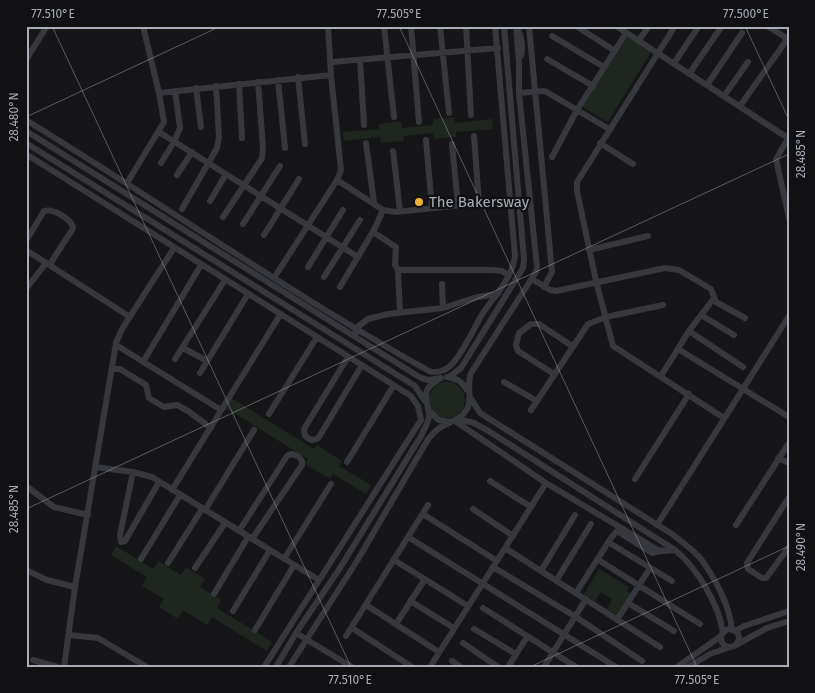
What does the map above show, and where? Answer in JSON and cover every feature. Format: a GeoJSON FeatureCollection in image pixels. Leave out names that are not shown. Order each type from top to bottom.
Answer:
{"type":"FeatureCollection","features":[{"type":"Feature","properties":{"kind":"street"},"geometry":{"type":"LineString","coordinates":[[26,60],[47,26]]}},
{"type":"Feature","properties":{"kind":"street"},"geometry":{"type":"LineString","coordinates":[[126,183],[160,132],[164,122],[160,93],[143,26]]}},
{"type":"Feature","properties":{"kind":"street"},"geometry":{"type":"LineString","coordinates":[[274,278],[337,180],[341,165],[331,75],[332,62],[328,26]]}},
{"type":"Feature","properties":{"kind":"street"},"geometry":{"type":"LineString","coordinates":[[384,26],[394,117]]}},
{"type":"Feature","properties":{"kind":"street"},"geometry":{"type":"LineString","coordinates":[[411,26],[419,122]]}},
{"type":"Feature","properties":{"kind":"street"},"geometry":{"type":"LineString","coordinates":[[440,26],[449,113]]}},
{"type":"Feature","properties":{"kind":"street"},"geometry":{"type":"LineString","coordinates":[[466,26],[471,115]]}},
{"type":"Feature","properties":{"kind":"street"},"geometry":{"type":"LineString","coordinates":[[26,120],[355,329],[434,373],[446,369],[453,363],[498,294],[514,265],[515,256],[495,26]]}},
{"type":"Feature","properties":{"kind":"street"},"geometry":{"type":"LineString","coordinates":[[449,377],[461,368],[523,268],[524,259],[503,26]]}},
{"type":"Feature","properties":{"kind":"street"},"geometry":{"type":"LineString","coordinates":[[288,667],[357,561],[433,432],[455,420],[467,410],[468,381],[471,373],[532,279],[537,267],[519,93],[521,34],[516,26]]}},
{"type":"Feature","properties":{"kind":"street"},"geometry":{"type":"LineString","coordinates":[[529,26],[552,272],[544,287]]}},
{"type":"Feature","properties":{"kind":"street"},"geometry":{"type":"LineString","coordinates":[[576,26],[615,51]]}},
{"type":"Feature","properties":{"kind":"street"},"geometry":{"type":"LineString","coordinates":[[639,40],[649,26]]}},
{"type":"Feature","properties":{"kind":"street"},"geometry":{"type":"LineString","coordinates":[[675,26],[600,143],[576,186],[596,281],[613,346],[724,418]]}},
{"type":"Feature","properties":{"kind":"street"},"geometry":{"type":"LineString","coordinates":[[674,63],[699,26]]}},
{"type":"Feature","properties":{"kind":"street"},"geometry":{"type":"LineString","coordinates":[[689,74],[722,26]]}},
{"type":"Feature","properties":{"kind":"street"},"geometry":{"type":"LineString","coordinates":[[740,106],[786,41],[783,36],[767,26]]}},
{"type":"Feature","properties":{"kind":"street"},"geometry":{"type":"LineString","coordinates":[[619,27],[789,137],[776,159],[789,218]]}},
{"type":"Feature","properties":{"kind":"street"},"geometry":{"type":"LineString","coordinates":[[552,157],[577,110],[626,33]]}},
{"type":"Feature","properties":{"kind":"street"},"geometry":{"type":"LineString","coordinates":[[707,85],[742,33]]}},
{"type":"Feature","properties":{"kind":"street"},"geometry":{"type":"LineString","coordinates":[[552,36],[604,68]]}},
{"type":"Feature","properties":{"kind":"street"},"geometry":{"type":"LineString","coordinates":[[332,62],[498,48]]}},
{"type":"Feature","properties":{"kind":"street"},"geometry":{"type":"LineString","coordinates":[[547,59],[593,86]]}},
{"type":"Feature","properties":{"kind":"street"},"geometry":{"type":"LineString","coordinates":[[360,60],[364,125]]}},
{"type":"Feature","properties":{"kind":"street"},"geometry":{"type":"LineString","coordinates":[[724,96],[748,62]]}},
{"type":"Feature","properties":{"kind":"street"},"geometry":{"type":"LineString","coordinates":[[160,93],[331,75]]}},
{"type":"Feature","properties":{"kind":"street"},"geometry":{"type":"LineString","coordinates":[[298,78],[305,144]]}},
{"type":"Feature","properties":{"kind":"street"},"geometry":{"type":"LineString","coordinates":[[278,80],[285,148]]}},
{"type":"Feature","properties":{"kind":"street"},"geometry":{"type":"LineString","coordinates":[[223,217],[262,158],[263,147],[258,82]]}},
{"type":"Feature","properties":{"kind":"street"},"geometry":{"type":"LineString","coordinates":[[239,84],[242,138]]}},
{"type":"Feature","properties":{"kind":"street"},"geometry":{"type":"LineString","coordinates":[[182,208],[217,148],[219,136],[216,86]]}},
{"type":"Feature","properties":{"kind":"street"},"geometry":{"type":"LineString","coordinates":[[196,88],[201,127]]}},
{"type":"Feature","properties":{"kind":"street"},"geometry":{"type":"LineString","coordinates":[[161,163],[180,128],[175,91]]}},
{"type":"Feature","properties":{"kind":"street"},"geometry":{"type":"LineString","coordinates":[[519,93],[545,91],[609,129]]}},
{"type":"Feature","properties":{"kind":"street"},"geometry":{"type":"LineString","coordinates":[[26,131],[421,378],[428,380],[449,377],[457,379],[464,384],[480,413],[683,542],[700,559],[718,588],[728,610],[734,630],[739,638],[733,646]]}},
{"type":"Feature","properties":{"kind":"street"},"geometry":{"type":"LineString","coordinates":[[160,132],[358,257]]}},
{"type":"Feature","properties":{"kind":"street"},"geometry":{"type":"LineString","coordinates":[[474,136],[479,203]]}},
{"type":"Feature","properties":{"kind":"street"},"geometry":{"type":"LineString","coordinates":[[426,140],[432,208]]}},
{"type":"Feature","properties":{"kind":"street"},"geometry":{"type":"LineString","coordinates":[[366,143],[374,204]]}},
{"type":"Feature","properties":{"kind":"street"},"geometry":{"type":"LineString","coordinates":[[600,143],[633,164]]}},
{"type":"Feature","properties":{"kind":"street"},"geometry":{"type":"LineString","coordinates":[[26,144],[415,386],[425,400],[429,419],[425,428],[334,577],[296,633],[276,667]]}},
{"type":"Feature","properties":{"kind":"street"},"geometry":{"type":"LineString","coordinates":[[452,144],[458,205]]}},
{"type":"Feature","properties":{"kind":"street"},"geometry":{"type":"LineString","coordinates":[[393,151],[400,211]]}},
{"type":"Feature","properties":{"kind":"street"},"geometry":{"type":"LineString","coordinates":[[177,176],[192,152]]}},
{"type":"Feature","properties":{"kind":"street"},"geometry":{"type":"LineString","coordinates":[[26,154],[415,400],[421,420],[264,667]]}},
{"type":"Feature","properties":{"kind":"street"},"geometry":{"type":"LineString","coordinates":[[243,224],[280,166]]}},
{"type":"Feature","properties":{"kind":"street"},"geometry":{"type":"LineString","coordinates":[[210,201],[226,174]]}},
{"type":"Feature","properties":{"kind":"street"},"geometry":{"type":"LineString","coordinates":[[264,235],[299,179]]}},
{"type":"Feature","properties":{"kind":"street"},"geometry":{"type":"LineString","coordinates":[[337,180],[383,210],[400,211],[510,200]]}},
{"type":"Feature","properties":{"kind":"street"},"geometry":{"type":"LineString","coordinates":[[26,240],[44,212],[48,210],[52,210],[70,222],[73,227],[48,263],[26,289]]}},
{"type":"Feature","properties":{"kind":"street"},"geometry":{"type":"LineString","coordinates":[[308,267],[343,210]]}},
{"type":"Feature","properties":{"kind":"street"},"geometry":{"type":"LineString","coordinates":[[340,287],[373,232],[383,210]]}},
{"type":"Feature","properties":{"kind":"street"},"geometry":{"type":"LineString","coordinates":[[324,277],[360,220]]}},
{"type":"Feature","properties":{"kind":"street"},"geometry":{"type":"LineString","coordinates":[[373,232],[396,247],[395,265],[398,270],[400,312]]}},
{"type":"Feature","properties":{"kind":"street"},"geometry":{"type":"LineString","coordinates":[[589,250],[648,236]]}},
{"type":"Feature","properties":{"kind":"street"},"geometry":{"type":"LineString","coordinates":[[64,667],[75,587],[116,345],[122,329],[174,248]]}},
{"type":"Feature","properties":{"kind":"street"},"geometry":{"type":"LineString","coordinates":[[26,250],[130,317]]}},
{"type":"Feature","properties":{"kind":"street"},"geometry":{"type":"LineString","coordinates":[[143,362],[201,265]]}},
{"type":"Feature","properties":{"kind":"street"},"geometry":{"type":"LineString","coordinates":[[532,279],[544,287],[556,291],[596,281],[665,268],[676,269],[711,288],[714,298],[720,304],[745,318]]}},
{"type":"Feature","properties":{"kind":"street"},"geometry":{"type":"LineString","coordinates":[[398,270],[492,270],[502,271],[508,275]]}},
{"type":"Feature","properties":{"kind":"street"},"geometry":{"type":"LineString","coordinates":[[175,359],[225,280]]}},
{"type":"Feature","properties":{"kind":"street"},"geometry":{"type":"LineString","coordinates":[[442,284],[443,308]]}},
{"type":"Feature","properties":{"kind":"street"},"geometry":{"type":"LineString","coordinates":[[200,373],[248,294]]}},
{"type":"Feature","properties":{"kind":"street"},"geometry":{"type":"LineString","coordinates":[[355,329],[368,320],[400,312],[443,308],[477,297],[498,294]]}},
{"type":"Feature","properties":{"kind":"street"},"geometry":{"type":"LineString","coordinates":[[661,376],[714,298]]}},
{"type":"Feature","properties":{"kind":"street"},"geometry":{"type":"LineString","coordinates":[[531,410],[585,326],[590,322],[663,305]]}},
{"type":"Feature","properties":{"kind":"street"},"geometry":{"type":"LineString","coordinates":[[486,310],[489,324]]}},
{"type":"Feature","properties":{"kind":"street"},"geometry":{"type":"LineString","coordinates":[[172,490],[280,315]]}},
{"type":"Feature","properties":{"kind":"street"},"geometry":{"type":"LineString","coordinates":[[701,315],[734,335]]}},
{"type":"Feature","properties":{"kind":"street"},"geometry":{"type":"LineString","coordinates":[[657,525],[789,316]]}},
{"type":"Feature","properties":{"kind":"street"},"geometry":{"type":"LineString","coordinates":[[554,374],[518,351],[516,345],[519,333],[531,324],[539,324],[572,346]]}},
{"type":"Feature","properties":{"kind":"street"},"geometry":{"type":"LineString","coordinates":[[355,329],[358,339]]}},
{"type":"Feature","properties":{"kind":"street"},"geometry":{"type":"LineString","coordinates":[[690,331],[743,367]]}},
{"type":"Feature","properties":{"kind":"street"},"geometry":{"type":"LineString","coordinates":[[269,414],[317,337]]}},
{"type":"Feature","properties":{"kind":"street"},"geometry":{"type":"LineString","coordinates":[[116,345],[221,410]]}},
{"type":"Feature","properties":{"kind":"street"},"geometry":{"type":"LineString","coordinates":[[338,351],[350,346]]}},
{"type":"Feature","properties":{"kind":"street"},"geometry":{"type":"LineString","coordinates":[[183,348],[207,361]]}},
{"type":"Feature","properties":{"kind":"street"},"geometry":{"type":"LineString","coordinates":[[678,349],[789,417]]}},
{"type":"Feature","properties":{"kind":"street"},"geometry":{"type":"LineString","coordinates":[[348,357],[304,429],[305,436],[311,440],[319,437],[362,365]]}},
{"type":"Feature","properties":{"kind":"street"},"geometry":{"type":"LineString","coordinates":[[112,369],[120,369],[146,385],[149,398],[162,406],[177,405],[210,428]]}},
{"type":"Feature","properties":{"kind":"street"},"geometry":{"type":"LineString","coordinates":[[425,400],[429,386],[442,378]]}},
{"type":"Feature","properties":{"kind":"street"},"geometry":{"type":"LineString","coordinates":[[504,382],[537,401]]}},
{"type":"Feature","properties":{"kind":"street"},"geometry":{"type":"LineString","coordinates":[[347,462],[394,385]]}},
{"type":"Feature","properties":{"kind":"street"},"geometry":{"type":"LineString","coordinates":[[635,480],[689,394]]}},
{"type":"Feature","properties":{"kind":"street"},"geometry":{"type":"LineString","coordinates":[[428,410],[439,420],[474,423],[675,550],[690,564],[702,580],[720,620],[723,644],[733,646]]}},
{"type":"Feature","properties":{"kind":"street"},"geometry":{"type":"LineString","coordinates":[[455,420],[462,427],[546,483],[661,551]]}},
{"type":"Feature","properties":{"kind":"street"},"geometry":{"type":"LineString","coordinates":[[168,563],[254,430]]}},
{"type":"Feature","properties":{"kind":"street"},"geometry":{"type":"LineString","coordinates":[[736,525],[789,443]]}},
{"type":"Feature","properties":{"kind":"street"},"geometry":{"type":"LineString","coordinates":[[521,452],[524,468]]}},
{"type":"Feature","properties":{"kind":"street"},"geometry":{"type":"LineString","coordinates":[[214,594],[250,538],[301,468],[302,461],[298,456],[291,454],[287,456],[239,532]]}},
{"type":"Feature","properties":{"kind":"street"},"geometry":{"type":"LineString","coordinates":[[778,458],[789,463]]}},
{"type":"Feature","properties":{"kind":"street"},"geometry":{"type":"LineString","coordinates":[[95,467],[133,472],[152,477],[319,580]]}},
{"type":"Feature","properties":{"kind":"street"},"geometry":{"type":"LineString","coordinates":[[133,472],[120,536],[121,542],[125,541],[160,482]]}},
{"type":"Feature","properties":{"kind":"street"},"geometry":{"type":"LineString","coordinates":[[388,473],[396,477]]}},
{"type":"Feature","properties":{"kind":"street"},"geometry":{"type":"LineString","coordinates":[[490,481],[531,506]]}},
{"type":"Feature","properties":{"kind":"street"},"geometry":{"type":"LineString","coordinates":[[430,667],[546,483]]}},
{"type":"Feature","properties":{"kind":"street"},"geometry":{"type":"LineString","coordinates":[[284,559],[331,484]]}},
{"type":"Feature","properties":{"kind":"street"},"geometry":{"type":"LineString","coordinates":[[26,486],[54,506],[88,515]]}},
{"type":"Feature","properties":{"kind":"street"},"geometry":{"type":"LineString","coordinates":[[141,559],[180,495]]}},
{"type":"Feature","properties":{"kind":"street"},"geometry":{"type":"LineString","coordinates":[[789,497],[747,563],[748,569],[762,578],[766,578],[789,547]]}},
{"type":"Feature","properties":{"kind":"street"},"geometry":{"type":"LineString","coordinates":[[346,636],[428,505]]}},
{"type":"Feature","properties":{"kind":"street"},"geometry":{"type":"LineString","coordinates":[[473,509],[513,536]]}},
{"type":"Feature","properties":{"kind":"street"},"geometry":{"type":"LineString","coordinates":[[423,514],[642,661]]}},
{"type":"Feature","properties":{"kind":"street"},"geometry":{"type":"LineString","coordinates":[[541,571],[575,515]]}},
{"type":"Feature","properties":{"kind":"street"},"geometry":{"type":"LineString","coordinates":[[195,568],[225,522]]}},
{"type":"Feature","properties":{"kind":"street"},"geometry":{"type":"LineString","coordinates":[[556,581],[591,524]]}},
{"type":"Feature","properties":{"kind":"street"},"geometry":{"type":"LineString","coordinates":[[576,593],[614,533],[618,532],[652,553],[675,550]]}},
{"type":"Feature","properties":{"kind":"street"},"geometry":{"type":"LineString","coordinates":[[408,537],[616,667]]}},
{"type":"Feature","properties":{"kind":"street"},"geometry":{"type":"LineString","coordinates":[[608,542],[672,581]]}},
{"type":"Feature","properties":{"kind":"street"},"geometry":{"type":"LineString","coordinates":[[505,548],[660,647]]}},
{"type":"Feature","properties":{"kind":"street"},"geometry":{"type":"LineString","coordinates":[[233,611],[270,550]]}},
{"type":"Feature","properties":{"kind":"street"},"geometry":{"type":"LineString","coordinates":[[597,559],[700,624]]}},
{"type":"Feature","properties":{"kind":"street"},"geometry":{"type":"LineString","coordinates":[[394,560],[468,606]]}},
{"type":"Feature","properties":{"kind":"street"},"geometry":{"type":"LineString","coordinates":[[255,630],[294,565]]}},
{"type":"Feature","properties":{"kind":"street"},"geometry":{"type":"LineString","coordinates":[[617,620],[650,568]]}},
{"type":"Feature","properties":{"kind":"street"},"geometry":{"type":"LineString","coordinates":[[26,570],[48,580],[75,587]]}},
{"type":"Feature","properties":{"kind":"street"},"geometry":{"type":"LineString","coordinates":[[396,624],[425,579]]}},
{"type":"Feature","properties":{"kind":"street"},"geometry":{"type":"LineString","coordinates":[[544,667],[586,599]]}},
{"type":"Feature","properties":{"kind":"street"},"geometry":{"type":"LineString","coordinates":[[410,601],[454,628]]}},
{"type":"Feature","properties":{"kind":"street"},"geometry":{"type":"LineString","coordinates":[[628,603],[674,631]]}},
{"type":"Feature","properties":{"kind":"street"},"geometry":{"type":"LineString","coordinates":[[366,605],[439,652]]}},
{"type":"Feature","properties":{"kind":"street"},"geometry":{"type":"LineString","coordinates":[[483,608],[576,667]]}},
{"type":"Feature","properties":{"kind":"street"},"geometry":{"type":"LineString","coordinates":[[677,667],[728,630],[734,630],[789,611]]}},
{"type":"Feature","properties":{"kind":"street"},"geometry":{"type":"LineString","coordinates":[[688,667],[710,654],[733,646],[767,628],[789,621]]}},
{"type":"Feature","properties":{"kind":"street"},"geometry":{"type":"LineString","coordinates":[[352,628],[412,667]]}},
{"type":"Feature","properties":{"kind":"street"},"geometry":{"type":"LineString","coordinates":[[474,629],[516,654]]}},
{"type":"Feature","properties":{"kind":"street"},"geometry":{"type":"LineString","coordinates":[[296,633],[352,667]]}},
{"type":"Feature","properties":{"kind":"street"},"geometry":{"type":"LineString","coordinates":[[69,634],[98,638],[147,667]]}},
{"type":"Feature","properties":{"kind":"street"},"geometry":{"type":"LineString","coordinates":[[508,667],[527,636]]}},
{"type":"Feature","properties":{"kind":"street"},"geometry":{"type":"LineString","coordinates":[[463,643],[498,667]]}},
{"type":"Feature","properties":{"kind":"street"},"geometry":{"type":"LineString","coordinates":[[33,660],[58,667]]}},
{"type":"Feature","properties":{"kind":"street"},"geometry":{"type":"LineString","coordinates":[[452,661],[461,667]]}},
{"type":"Feature","properties":{"kind":"shaded area"},"geometry":{"type":"Polygon","coordinates":[[[627,37],[651,52],[608,122],[582,107],[627,37]]]}},
{"type":"Feature","properties":{"kind":"shaded area"},"geometry":{"type":"Polygon","coordinates":[[[454,117],[455,123],[492,119],[493,129],[456,132],[456,137],[434,139],[433,133],[403,136],[404,141],[381,143],[380,137],[344,141],[343,132],[379,129],[379,124],[401,121],[402,128],[433,125],[433,119],[454,117]]]}},
{"type":"Feature","properties":{"kind":"shaded area"},"geometry":{"type":"Polygon","coordinates":[[[447,382],[454,383],[460,387],[464,393],[464,407],[460,413],[454,417],[447,418],[440,417],[434,413],[430,407],[429,400],[430,393],[434,387],[440,383],[447,382]]]}},
{"type":"Feature","properties":{"kind":"shaded area"},"geometry":{"type":"Polygon","coordinates":[[[230,397],[314,449],[317,445],[342,461],[339,466],[371,485],[366,494],[333,474],[330,479],[305,464],[308,459],[224,407],[230,397]]]}},
{"type":"Feature","properties":{"kind":"shaded area"},"geometry":{"type":"Polygon","coordinates":[[[116,546],[153,569],[158,561],[181,575],[186,567],[205,579],[200,587],[221,600],[217,608],[272,642],[267,651],[212,617],[207,625],[183,610],[178,619],[159,607],[164,599],[142,586],[147,577],[111,555],[116,546]]]}},
{"type":"Feature","properties":{"kind":"shaded area"},"geometry":{"type":"Polygon","coordinates":[[[599,569],[629,587],[627,591],[632,594],[618,616],[607,609],[612,599],[601,592],[595,601],[584,594],[599,569]]]}},
{"type":"Feature","properties":{"kind":"place","name":"The Bakersway"},"geometry":{"type":"Point","coordinates":[419,202]}}]}
